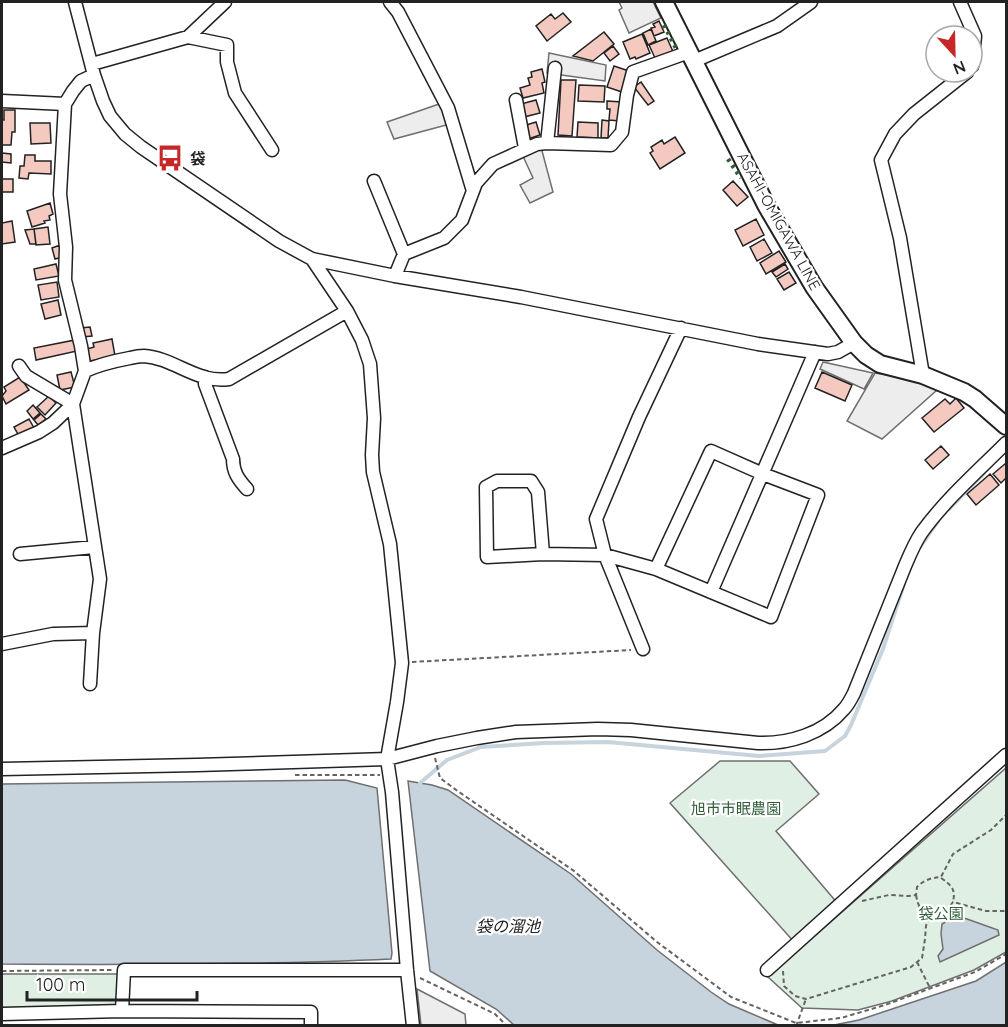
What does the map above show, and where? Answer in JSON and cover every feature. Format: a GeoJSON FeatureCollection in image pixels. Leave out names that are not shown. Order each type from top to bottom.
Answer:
{"type":"FeatureCollection","features":[{"type":"Feature","properties":{"kind":"main road","name":"ASAHI-OMIGAWA LINE"},"geometry":{"type":"LineString","coordinates":[[664,2],[784,238],[814,287],[855,343],[866,355],[880,364],[923,375],[964,392],[1006,426]]}},
{"type":"Feature","properties":{"kind":"street"},"geometry":{"type":"LineString","coordinates":[[75,2],[103,101],[110,116],[125,134],[269,235],[312,259],[758,344],[828,354],[838,352],[855,343]]}},
{"type":"Feature","properties":{"kind":"street"},"geometry":{"type":"LineString","coordinates":[[2,448],[39,432],[53,423],[73,404],[85,371],[65,280],[66,247],[60,194],[65,104],[81,81],[93,69],[188,37],[225,2]]}},
{"type":"Feature","properties":{"kind":"street"},"geometry":{"type":"LineString","coordinates":[[390,2],[398,12],[448,108],[473,191]]}},
{"type":"Feature","properties":{"kind":"street"},"geometry":{"type":"LineString","coordinates":[[404,254],[444,238],[462,220],[476,183],[493,164],[525,148],[547,142],[611,145],[622,132],[633,72],[692,56],[777,26],[811,2]]}},
{"type":"Feature","properties":{"kind":"street"},"geometry":{"type":"LineString","coordinates":[[960,2],[970,24]]}},
{"type":"Feature","properties":{"kind":"street"},"geometry":{"type":"LineString","coordinates":[[188,37],[227,45],[226,63],[235,93],[272,150]]}},
{"type":"Feature","properties":{"kind":"street"},"geometry":{"type":"LineString","coordinates":[[547,142],[555,68]]}},
{"type":"Feature","properties":{"kind":"street"},"geometry":{"type":"LineString","coordinates":[[923,375],[900,238],[881,160],[895,134],[914,114],[952,84]]}},
{"type":"Feature","properties":{"kind":"street"},"geometry":{"type":"LineString","coordinates":[[516,100],[525,148]]}},
{"type":"Feature","properties":{"kind":"street"},"geometry":{"type":"LineString","coordinates":[[2,101],[65,104]]}},
{"type":"Feature","properties":{"kind":"street"},"geometry":{"type":"LineString","coordinates":[[374,181],[404,254],[395,276]]}},
{"type":"Feature","properties":{"kind":"street"},"geometry":{"type":"LineString","coordinates":[[312,259],[347,311],[362,340],[370,364],[374,418],[373,472],[390,544],[402,663],[387,759],[412,973],[413,1026]]}},
{"type":"Feature","properties":{"kind":"street"},"geometry":{"type":"LineString","coordinates":[[85,371],[99,364],[143,356],[218,381],[229,379],[347,311]]}},
{"type":"Feature","properties":{"kind":"street"},"geometry":{"type":"LineString","coordinates":[[643,649],[605,555],[596,519],[639,417],[681,328]]}},
{"type":"Feature","properties":{"kind":"street"},"geometry":{"type":"LineString","coordinates":[[711,592],[815,352]]}},
{"type":"Feature","properties":{"kind":"street"},"geometry":{"type":"LineString","coordinates":[[20,366],[26,376],[73,404]]}},
{"type":"Feature","properties":{"kind":"street"},"geometry":{"type":"LineString","coordinates":[[205,377],[205,384],[233,459],[233,468],[237,478],[247,489]]}},
{"type":"Feature","properties":{"kind":"street"},"geometry":{"type":"LineString","coordinates":[[73,404],[100,579],[93,633],[90,684]]}},
{"type":"Feature","properties":{"kind":"street"},"geometry":{"type":"LineString","coordinates":[[2,769],[387,759],[432,747],[516,732],[598,729],[631,730],[758,743],[776,744],[792,740],[820,729],[844,710],[854,693],[912,549],[921,533],[952,496],[1006,443]]}},
{"type":"Feature","properties":{"kind":"street"},"geometry":{"type":"LineString","coordinates":[[543,554],[538,492],[531,481],[497,482],[486,486],[487,557],[543,554],[605,555],[656,569],[771,617],[818,495],[711,451],[656,569]]}},
{"type":"Feature","properties":{"kind":"street"},"geometry":{"type":"LineString","coordinates":[[20,554],[94,547]]}},
{"type":"Feature","properties":{"kind":"street"},"geometry":{"type":"LineString","coordinates":[[2,644],[53,634],[93,633]]}},
{"type":"Feature","properties":{"kind":"street"},"geometry":{"type":"LineString","coordinates":[[767,970],[1006,755]]}},
{"type":"Feature","properties":{"kind":"street"},"geometry":{"type":"LineString","coordinates":[[122,1011],[124,970],[412,973]]}},
{"type":"Feature","properties":{"kind":"street"},"geometry":{"type":"LineString","coordinates":[[2,1014],[122,1011],[311,1012],[311,1026]]}},
{"type":"Feature","properties":{"kind":"path"},"geometry":{"type":"LineString","coordinates":[[402,663],[643,649]]}},
{"type":"Feature","properties":{"kind":"path"},"geometry":{"type":"LineString","coordinates":[[432,747],[440,778],[574,871],[657,942],[730,997],[796,1024],[841,1018],[885,1005],[975,972],[1006,954]]}},
{"type":"Feature","properties":{"kind":"path"},"geometry":{"type":"LineString","coordinates":[[289,775],[381,775]]}},
{"type":"Feature","properties":{"kind":"path"},"geometry":{"type":"LineString","coordinates":[[940,877],[953,854],[992,830],[1006,815]]}},
{"type":"Feature","properties":{"kind":"path"},"geometry":{"type":"LineString","coordinates":[[940,877],[952,886],[955,894],[953,902],[948,909],[929,916],[919,907],[916,887],[923,881],[940,877]]}},
{"type":"Feature","properties":{"kind":"path"},"geometry":{"type":"LineString","coordinates":[[855,908],[863,900],[889,895],[916,895]]}},
{"type":"Feature","properties":{"kind":"path"},"geometry":{"type":"LineString","coordinates":[[953,902],[986,911],[1006,911]]}},
{"type":"Feature","properties":{"kind":"path"},"geometry":{"type":"LineString","coordinates":[[783,971],[784,986],[795,996],[806,999],[911,967],[922,957],[929,916]]}},
{"type":"Feature","properties":{"kind":"path"},"geometry":{"type":"LineString","coordinates":[[917,962],[930,988]]}},
{"type":"Feature","properties":{"kind":"path"},"geometry":{"type":"LineString","coordinates":[[2,970],[124,970]]}},
{"type":"Feature","properties":{"kind":"path"},"geometry":{"type":"LineString","coordinates":[[412,973],[495,1014],[507,1026]]}},
{"type":"Feature","properties":{"kind":"path"},"geometry":{"type":"LineString","coordinates":[[796,1024],[806,999]]}},
{"type":"Feature","properties":{"kind":"green space","name":"旭市市眠農園"},"geometry":{"type":"Polygon","coordinates":[[[720,761],[790,761],[819,794],[776,831],[839,905],[795,943],[670,803],[720,761]]]}},
{"type":"Feature","properties":{"kind":"green space","name":"袋公園"},"geometry":{"type":"Polygon","coordinates":[[[1006,768],[1006,952],[974,970],[892,1001],[858,1010],[802,1008],[768,977],[1006,768]]]}},
{"type":"Feature","properties":{"kind":"green space"},"geometry":{"type":"Polygon","coordinates":[[[2,974],[119,974],[118,1007],[2,1010],[2,974]]]}},
{"type":"Feature","properties":{"kind":"shaded area"},"geometry":{"type":"Polygon","coordinates":[[[619,2],[653,2],[661,18],[629,33],[619,10],[622,8],[619,2]]]}},
{"type":"Feature","properties":{"kind":"shaded area"},"geometry":{"type":"Polygon","coordinates":[[[549,53],[606,65],[605,81],[547,73],[549,53]]]}},
{"type":"Feature","properties":{"kind":"shaded area"},"geometry":{"type":"Polygon","coordinates":[[[442,103],[450,124],[394,139],[387,122],[442,103]]]}},
{"type":"Feature","properties":{"kind":"shaded area"},"geometry":{"type":"Polygon","coordinates":[[[541,147],[553,192],[530,203],[520,185],[533,178],[522,154],[541,147]]]}},
{"type":"Feature","properties":{"kind":"shaded area"},"geometry":{"type":"Polygon","coordinates":[[[823,362],[873,373],[864,389],[820,369],[823,362]]]}},
{"type":"Feature","properties":{"kind":"shaded area"},"geometry":{"type":"Polygon","coordinates":[[[875,373],[906,378],[937,390],[882,439],[847,421],[875,373]]]}},
{"type":"Feature","properties":{"kind":"shaded area"},"geometry":{"type":"Polygon","coordinates":[[[417,989],[465,1014],[466,1025],[421,1025],[417,989]]]}},
{"type":"Feature","properties":{"kind":"water"},"geometry":{"type":"Polygon","coordinates":[[[345,780],[377,788],[391,959],[196,964],[2,964],[2,784],[345,780]]]}},
{"type":"Feature","properties":{"kind":"water","name":"袋の溜池"},"geometry":{"type":"Polygon","coordinates":[[[408,781],[448,790],[571,874],[657,950],[711,992],[729,1004],[778,1025],[514,1025],[496,1009],[430,971],[408,781]]]}},
{"type":"Feature","properties":{"kind":"water"},"geometry":{"type":"Polygon","coordinates":[[[956,916],[998,930],[999,935],[940,962],[938,956],[943,949],[942,924],[956,916]]]}},
{"type":"Feature","properties":{"kind":"water"},"geometry":{"type":"Polygon","coordinates":[[[1006,962],[1006,1025],[834,1025],[859,1020],[976,981],[1006,962]]]}},
{"type":"Feature","properties":{"kind":"building"},"geometry":{"type":"Polygon","coordinates":[[[563,13],[571,22],[547,41],[536,26],[551,14],[555,19],[563,13]]]}},
{"type":"Feature","properties":{"kind":"building"},"geometry":{"type":"Polygon","coordinates":[[[659,21],[664,32],[654,36],[651,28],[655,27],[653,24],[659,21]]]}},
{"type":"Feature","properties":{"kind":"building"},"geometry":{"type":"Polygon","coordinates":[[[651,29],[656,41],[648,45],[643,33],[651,29]]]}},
{"type":"Feature","properties":{"kind":"building"},"geometry":{"type":"Polygon","coordinates":[[[604,32],[614,44],[593,61],[573,56],[604,32]]]}},
{"type":"Feature","properties":{"kind":"building"},"geometry":{"type":"Polygon","coordinates":[[[642,34],[650,53],[630,59],[623,42],[642,34]]]}},
{"type":"Feature","properties":{"kind":"building"},"geometry":{"type":"Polygon","coordinates":[[[667,38],[674,54],[655,58],[649,45],[667,38]]]}},
{"type":"Feature","properties":{"kind":"building"},"geometry":{"type":"Polygon","coordinates":[[[613,46],[619,54],[610,61],[604,53],[613,46]]]}},
{"type":"Feature","properties":{"kind":"building"},"geometry":{"type":"Polygon","coordinates":[[[614,66],[629,71],[622,92],[607,87],[614,66]]]}},
{"type":"Feature","properties":{"kind":"building"},"geometry":{"type":"Polygon","coordinates":[[[542,69],[545,82],[542,83],[544,93],[523,98],[520,88],[530,85],[528,78],[532,77],[531,72],[542,69]]]}},
{"type":"Feature","properties":{"kind":"building"},"geometry":{"type":"Polygon","coordinates":[[[561,80],[576,80],[572,136],[558,135],[561,80]]]}},
{"type":"Feature","properties":{"kind":"building"},"geometry":{"type":"Polygon","coordinates":[[[641,82],[654,101],[648,105],[634,87],[641,82]]]}},
{"type":"Feature","properties":{"kind":"building"},"geometry":{"type":"Polygon","coordinates":[[[579,85],[605,86],[604,102],[578,101],[579,85]]]}},
{"type":"Feature","properties":{"kind":"building"},"geometry":{"type":"Polygon","coordinates":[[[536,100],[540,113],[524,117],[521,104],[536,100]]]}},
{"type":"Feature","properties":{"kind":"building"},"geometry":{"type":"Polygon","coordinates":[[[607,101],[622,102],[620,121],[609,120],[610,109],[607,109],[607,101]]]}},
{"type":"Feature","properties":{"kind":"building"},"geometry":{"type":"Polygon","coordinates":[[[4,110],[15,110],[15,132],[12,132],[11,145],[2,145],[4,110]]]}},
{"type":"Feature","properties":{"kind":"building"},"geometry":{"type":"Polygon","coordinates":[[[602,120],[609,121],[608,138],[601,138],[602,120]]]}},
{"type":"Feature","properties":{"kind":"building"},"geometry":{"type":"Polygon","coordinates":[[[536,122],[540,135],[528,139],[523,126],[536,122]]]}},
{"type":"Feature","properties":{"kind":"building"},"geometry":{"type":"Polygon","coordinates":[[[578,122],[598,123],[598,138],[577,137],[578,122]]]}},
{"type":"Feature","properties":{"kind":"building"},"geometry":{"type":"Polygon","coordinates":[[[30,123],[50,123],[51,143],[31,144],[30,123]]]}},
{"type":"Feature","properties":{"kind":"building"},"geometry":{"type":"Polygon","coordinates":[[[675,137],[685,153],[660,169],[650,153],[653,151],[651,147],[662,140],[664,144],[675,137]]]}},
{"type":"Feature","properties":{"kind":"building"},"geometry":{"type":"Polygon","coordinates":[[[2,153],[11,154],[11,163],[2,162],[2,153]]]}},
{"type":"Feature","properties":{"kind":"building"},"geometry":{"type":"Polygon","coordinates":[[[25,155],[35,155],[35,161],[51,161],[51,174],[29,173],[28,179],[19,178],[20,166],[24,166],[25,155]]]}},
{"type":"Feature","properties":{"kind":"building"},"geometry":{"type":"Polygon","coordinates":[[[2,179],[13,179],[13,192],[2,192],[2,179]]]}},
{"type":"Feature","properties":{"kind":"building"},"geometry":{"type":"Polygon","coordinates":[[[733,181],[748,197],[737,206],[723,190],[733,181]]]}},
{"type":"Feature","properties":{"kind":"building"},"geometry":{"type":"Polygon","coordinates":[[[50,203],[53,214],[49,216],[50,220],[32,227],[27,211],[50,203]]]}},
{"type":"Feature","properties":{"kind":"building"},"geometry":{"type":"Polygon","coordinates":[[[756,219],[764,235],[743,246],[735,230],[756,219]]]}},
{"type":"Feature","properties":{"kind":"building"},"geometry":{"type":"Polygon","coordinates":[[[12,221],[15,242],[2,244],[2,223],[12,221]]]}},
{"type":"Feature","properties":{"kind":"building"},"geometry":{"type":"Polygon","coordinates":[[[48,227],[50,244],[36,245],[34,229],[48,227]]]}},
{"type":"Feature","properties":{"kind":"building"},"geometry":{"type":"Polygon","coordinates":[[[34,229],[36,244],[30,244],[25,230],[34,229]]]}},
{"type":"Feature","properties":{"kind":"building"},"geometry":{"type":"Polygon","coordinates":[[[764,239],[772,253],[757,261],[750,247],[764,239]]]}},
{"type":"Feature","properties":{"kind":"building"},"geometry":{"type":"Polygon","coordinates":[[[60,245],[63,257],[55,259],[52,248],[60,245]]]}},
{"type":"Feature","properties":{"kind":"building"},"geometry":{"type":"Polygon","coordinates":[[[779,251],[786,262],[766,274],[760,263],[779,251]]]}},
{"type":"Feature","properties":{"kind":"building"},"geometry":{"type":"Polygon","coordinates":[[[56,264],[59,276],[36,280],[34,269],[56,264]]]}},
{"type":"Feature","properties":{"kind":"building"},"geometry":{"type":"Polygon","coordinates":[[[785,264],[788,269],[776,277],[772,272],[785,264]]]}},
{"type":"Feature","properties":{"kind":"building"},"geometry":{"type":"Polygon","coordinates":[[[789,272],[796,283],[784,290],[777,279],[789,272]]]}},
{"type":"Feature","properties":{"kind":"building"},"geometry":{"type":"Polygon","coordinates":[[[57,282],[59,297],[41,300],[38,285],[57,282]]]}},
{"type":"Feature","properties":{"kind":"building"},"geometry":{"type":"Polygon","coordinates":[[[58,300],[61,315],[45,319],[41,304],[58,300]]]}},
{"type":"Feature","properties":{"kind":"building"},"geometry":{"type":"Polygon","coordinates":[[[90,327],[92,336],[82,337],[80,328],[90,327]]]}},
{"type":"Feature","properties":{"kind":"building"},"geometry":{"type":"Polygon","coordinates":[[[112,339],[115,356],[90,361],[87,349],[94,347],[93,343],[112,339]]]}},
{"type":"Feature","properties":{"kind":"building"},"geometry":{"type":"Polygon","coordinates":[[[75,340],[77,351],[36,360],[34,348],[75,340]]]}},
{"type":"Feature","properties":{"kind":"building"},"geometry":{"type":"Polygon","coordinates":[[[71,372],[75,387],[60,390],[57,375],[71,372]]]}},
{"type":"Feature","properties":{"kind":"building"},"geometry":{"type":"Polygon","coordinates":[[[822,372],[852,385],[845,401],[815,388],[822,372]]]}},
{"type":"Feature","properties":{"kind":"building"},"geometry":{"type":"Polygon","coordinates":[[[20,377],[29,390],[6,404],[2,396],[6,391],[4,387],[20,377]]]}},
{"type":"Feature","properties":{"kind":"building"},"geometry":{"type":"Polygon","coordinates":[[[49,396],[56,403],[45,415],[37,407],[49,396]]]}},
{"type":"Feature","properties":{"kind":"building"},"geometry":{"type":"Polygon","coordinates":[[[956,398],[964,408],[934,432],[922,418],[945,399],[950,404],[956,398]]]}},
{"type":"Feature","properties":{"kind":"building"},"geometry":{"type":"Polygon","coordinates":[[[33,405],[40,413],[33,419],[27,411],[33,405]]]}},
{"type":"Feature","properties":{"kind":"building"},"geometry":{"type":"Polygon","coordinates":[[[41,414],[46,419],[38,425],[34,420],[41,414]]]}},
{"type":"Feature","properties":{"kind":"building"},"geometry":{"type":"Polygon","coordinates":[[[29,419],[34,428],[19,436],[14,427],[29,419]]]}},
{"type":"Feature","properties":{"kind":"building"},"geometry":{"type":"Polygon","coordinates":[[[941,446],[949,455],[933,469],[925,460],[941,446]]]}},
{"type":"Feature","properties":{"kind":"building"},"geometry":{"type":"Polygon","coordinates":[[[1006,463],[1006,478],[1001,483],[993,474],[1006,463]]]}},
{"type":"Feature","properties":{"kind":"building"},"geometry":{"type":"Polygon","coordinates":[[[990,474],[999,485],[976,505],[967,494],[990,474]]]}},
{"type":"Feature","properties":{"kind":"waterway"},"geometry":{"type":"LineString","coordinates":[[949,509],[984,473]]}},
{"type":"Feature","properties":{"kind":"waterway"},"geometry":{"type":"LineString","coordinates":[[920,547],[938,521]]}},
{"type":"Feature","properties":{"kind":"waterway"},"geometry":{"type":"LineString","coordinates":[[420,783],[447,760],[481,747],[608,742],[759,756],[825,751],[845,736],[851,725],[883,649],[904,584]]}},
{"type":"Feature","properties":{"kind":"hedge"},"geometry":{"type":"LineString","coordinates":[[664,25],[677,50]]}},
{"type":"Feature","properties":{"kind":"hedge"},"geometry":{"type":"LineString","coordinates":[[728,159],[741,178]]}},
{"type":"Feature","properties":{"kind":"place","name":"袋"},"geometry":{"type":"Point","coordinates":[170,158]}}]}
